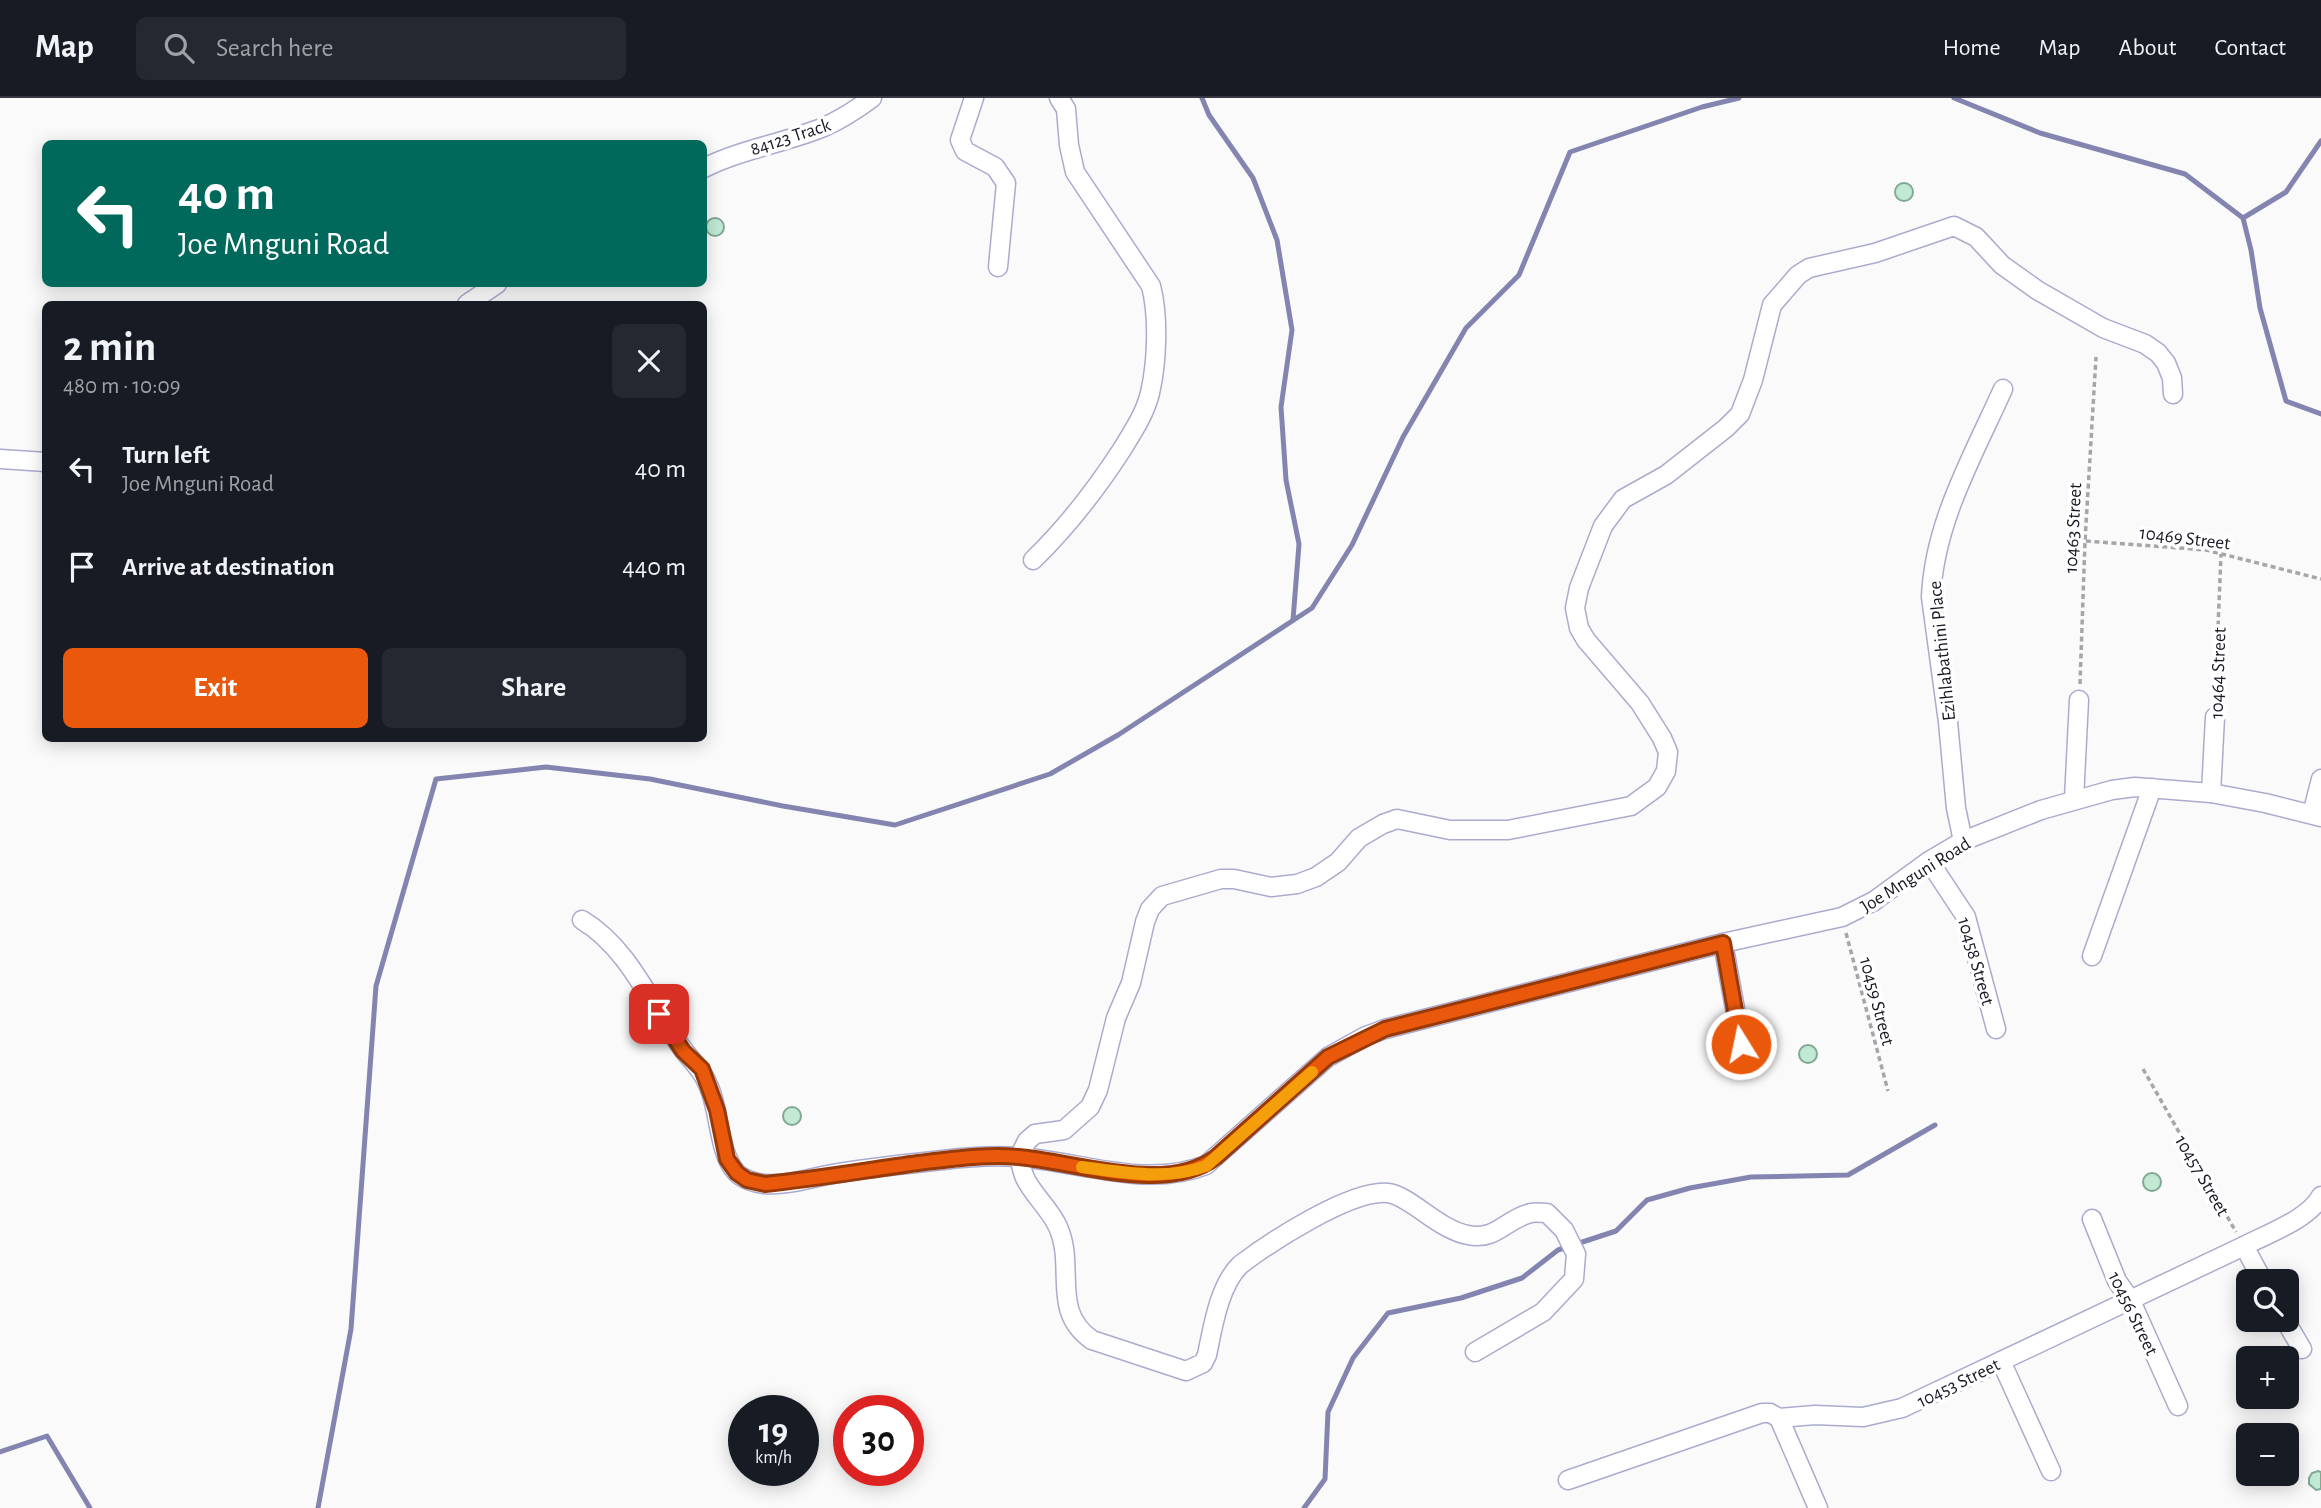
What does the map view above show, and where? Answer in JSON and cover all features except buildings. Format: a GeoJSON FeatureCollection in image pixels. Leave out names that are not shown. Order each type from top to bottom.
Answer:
{"type":"FeatureCollection","features":[{"type":"Feature","properties":{"kind":"street","name":"84123 Track"},"geometry":{"type":"LineString","coordinates":[[707,167],[752,148],[823,127],[845,117],[872,98]]}},
{"type":"Feature","properties":{"kind":"street"},"geometry":{"type":"LineString","coordinates":[[974,98],[960,140],[965,151],[995,167],[1006,183],[998,267]]}},
{"type":"Feature","properties":{"kind":"street"},"geometry":{"type":"LineString","coordinates":[[1033,560],[1080,509],[1135,429],[1150,394],[1156,331],[1156,303],[1151,286],[1076,172],[1069,145],[1066,109],[1059,98]]}},
{"type":"Feature","properties":{"kind":"street"},"geometry":{"type":"LineString","coordinates":[[1475,1352],[1543,1312],[1574,1279],[1576,1255],[1564,1230],[1547,1213],[1531,1213],[1488,1237],[1467,1235],[1440,1225],[1409,1203],[1389,1193],[1360,1197],[1292,1228],[1233,1272],[1225,1287],[1207,1355],[1203,1363],[1186,1371],[1092,1340],[1081,1333],[1066,1304],[1066,1265],[1058,1226],[1026,1179],[1019,1157],[1027,1141],[1035,1134],[1064,1130],[1090,1107],[1098,1090],[1116,1018],[1131,983],[1150,909],[1162,896],[1221,879],[1271,887],[1297,884],[1316,877],[1338,862],[1359,838],[1397,819],[1450,830],[1508,830],[1631,806],[1657,787],[1666,771],[1668,752],[1640,703],[1586,640],[1579,628],[1575,608],[1579,588],[1602,526],[1623,499],[1666,475],[1740,414],[1753,380],[1772,306],[1787,284],[1809,268],[1875,253],[1954,226],[1976,237],[2002,265],[2037,290],[2103,328],[2145,344],[2158,353],[2172,377],[2173,394]]}},
{"type":"Feature","properties":{"kind":"street"},"geometry":{"type":"LineString","coordinates":[[472,301],[492,287]]}},
{"type":"Feature","properties":{"kind":"street","name":"Ezihlabathini Place"},"geometry":{"type":"LineString","coordinates":[[1963,841],[1956,808],[1948,722],[1931,597],[1932,576],[1943,529],[2003,389]]}},
{"type":"Feature","properties":{"kind":"street"},"geometry":{"type":"LineString","coordinates":[[0,459],[42,462]]}},
{"type":"Feature","properties":{"kind":"street"},"geometry":{"type":"LineString","coordinates":[[2074,799],[2079,700]]}},
{"type":"Feature","properties":{"kind":"street","name":"10464 Street"},"geometry":{"type":"LineString","coordinates":[[2211,793],[2215,717]]}},
{"type":"Feature","properties":{"kind":"street"},"geometry":{"type":"LineString","coordinates":[[2316,816],[2321,779]]}},
{"type":"Feature","properties":{"kind":"street"},"geometry":{"type":"LineString","coordinates":[[2092,956],[2152,788]]}},
{"type":"Feature","properties":{"kind":"street","name":"Joe Mnguni Road"},"geometry":{"type":"LineString","coordinates":[[582,920],[600,931],[617,950],[683,1051],[702,1069],[717,1110],[727,1159],[737,1173],[747,1180],[765,1184],[986,1156],[1019,1157],[1139,1174],[1170,1174],[1206,1166],[1328,1057],[1366,1036],[1723,943],[1842,917],[1874,901],[1929,860],[1963,841],[2074,799],[2112,790],[2152,788],[2211,793],[2316,816]]}},
{"type":"Feature","properties":{"kind":"street","name":"10458 Street"},"geometry":{"type":"LineString","coordinates":[[1929,860],[1966,917],[1996,1029]]}},
{"type":"Feature","properties":{"kind":"street"},"geometry":{"type":"LineString","coordinates":[[1723,943],[1746,1069]]}},
{"type":"Feature","properties":{"kind":"street","name":"10453 Street"},"geometry":{"type":"LineString","coordinates":[[1568,1480],[1762,1413],[1770,1413],[1779,1418],[1815,1415],[1863,1418],[1902,1408],[2244,1246],[2299,1217],[2317,1203],[2321,1196]]}},
{"type":"Feature","properties":{"kind":"street","name":"10456 Street"},"geometry":{"type":"LineString","coordinates":[[2092,1219],[2117,1282],[2131,1301],[2178,1406]]}},
{"type":"Feature","properties":{"kind":"street"},"geometry":{"type":"LineString","coordinates":[[2244,1246],[2256,1269]]}},
{"type":"Feature","properties":{"kind":"street"},"geometry":{"type":"LineString","coordinates":[[2292,1332],[2302,1349]]}},
{"type":"Feature","properties":{"kind":"street"},"geometry":{"type":"LineString","coordinates":[[2001,1361],[2052,1471]]}},
{"type":"Feature","properties":{"kind":"street"},"geometry":{"type":"LineString","coordinates":[[1779,1418],[1818,1508]]}},
{"type":"Feature","properties":{"kind":"path","name":"10463 Street"},"geometry":{"type":"LineString","coordinates":[[2079,700],[2095,357]]}},
{"type":"Feature","properties":{"kind":"path","name":"10469 Street"},"geometry":{"type":"LineString","coordinates":[[2085,541],[2206,550],[2321,579]]}},
{"type":"Feature","properties":{"kind":"path","name":"10464 Street"},"geometry":{"type":"LineString","coordinates":[[2215,717],[2221,554]]}},
{"type":"Feature","properties":{"kind":"path","name":"10459 Street"},"geometry":{"type":"LineString","coordinates":[[1842,917],[1888,1091]]}},
{"type":"Feature","properties":{"kind":"path","name":"10457 Street"},"geometry":{"type":"LineString","coordinates":[[2143,1069],[2244,1246]]}},
{"type":"Feature","properties":{"kind":"waterway"},"geometry":{"type":"LineString","coordinates":[[1202,98],[1209,115],[1253,178],[1277,240],[1292,330],[1281,407],[1286,480],[1299,544],[1293,620]]}},
{"type":"Feature","properties":{"kind":"waterway"},"geometry":{"type":"LineString","coordinates":[[318,1508],[351,1329],[376,986],[436,779],[546,767],[650,779],[895,825],[1050,774],[1118,735],[1312,608],[1352,545],[1403,437],[1466,328],[1519,275],[1570,152],[1702,107],[1739,98]]}},
{"type":"Feature","properties":{"kind":"waterway"},"geometry":{"type":"LineString","coordinates":[[1954,98],[2040,133],[2185,174],[2243,218],[2260,308],[2286,401],[2321,414]]}},
{"type":"Feature","properties":{"kind":"waterway"},"geometry":{"type":"LineString","coordinates":[[2243,218],[2286,192],[2321,141]]}},
{"type":"Feature","properties":{"kind":"waterway"},"geometry":{"type":"LineString","coordinates":[[1304,1508],[1325,1479],[1328,1412],[1353,1358],[1388,1313],[1461,1298],[1522,1278],[1558,1250],[1616,1231],[1647,1200],[1690,1188],[1751,1177],[1848,1175],[1935,1125]]}},
{"type":"Feature","properties":{"kind":"waterway"},"geometry":{"type":"LineString","coordinates":[[0,1452],[47,1436],[90,1508]]}},
{"type":"Feature","properties":{"kind":"slow traffic"},"geometry":{"type":"LineString","coordinates":[[1082,1167],[1139,1174],[1170,1174],[1206,1166],[1312,1072]]}},
{"type":"Feature","properties":{"kind":"route"},"geometry":{"type":"LineString","coordinates":[[659,1014],[683,1051],[702,1069],[717,1110],[727,1159],[737,1173],[747,1180],[765,1184],[986,1156],[1019,1157],[1139,1174],[1191,1171],[1206,1166],[1328,1057],[1366,1036],[1723,943],[1741,1044]]}}]}
